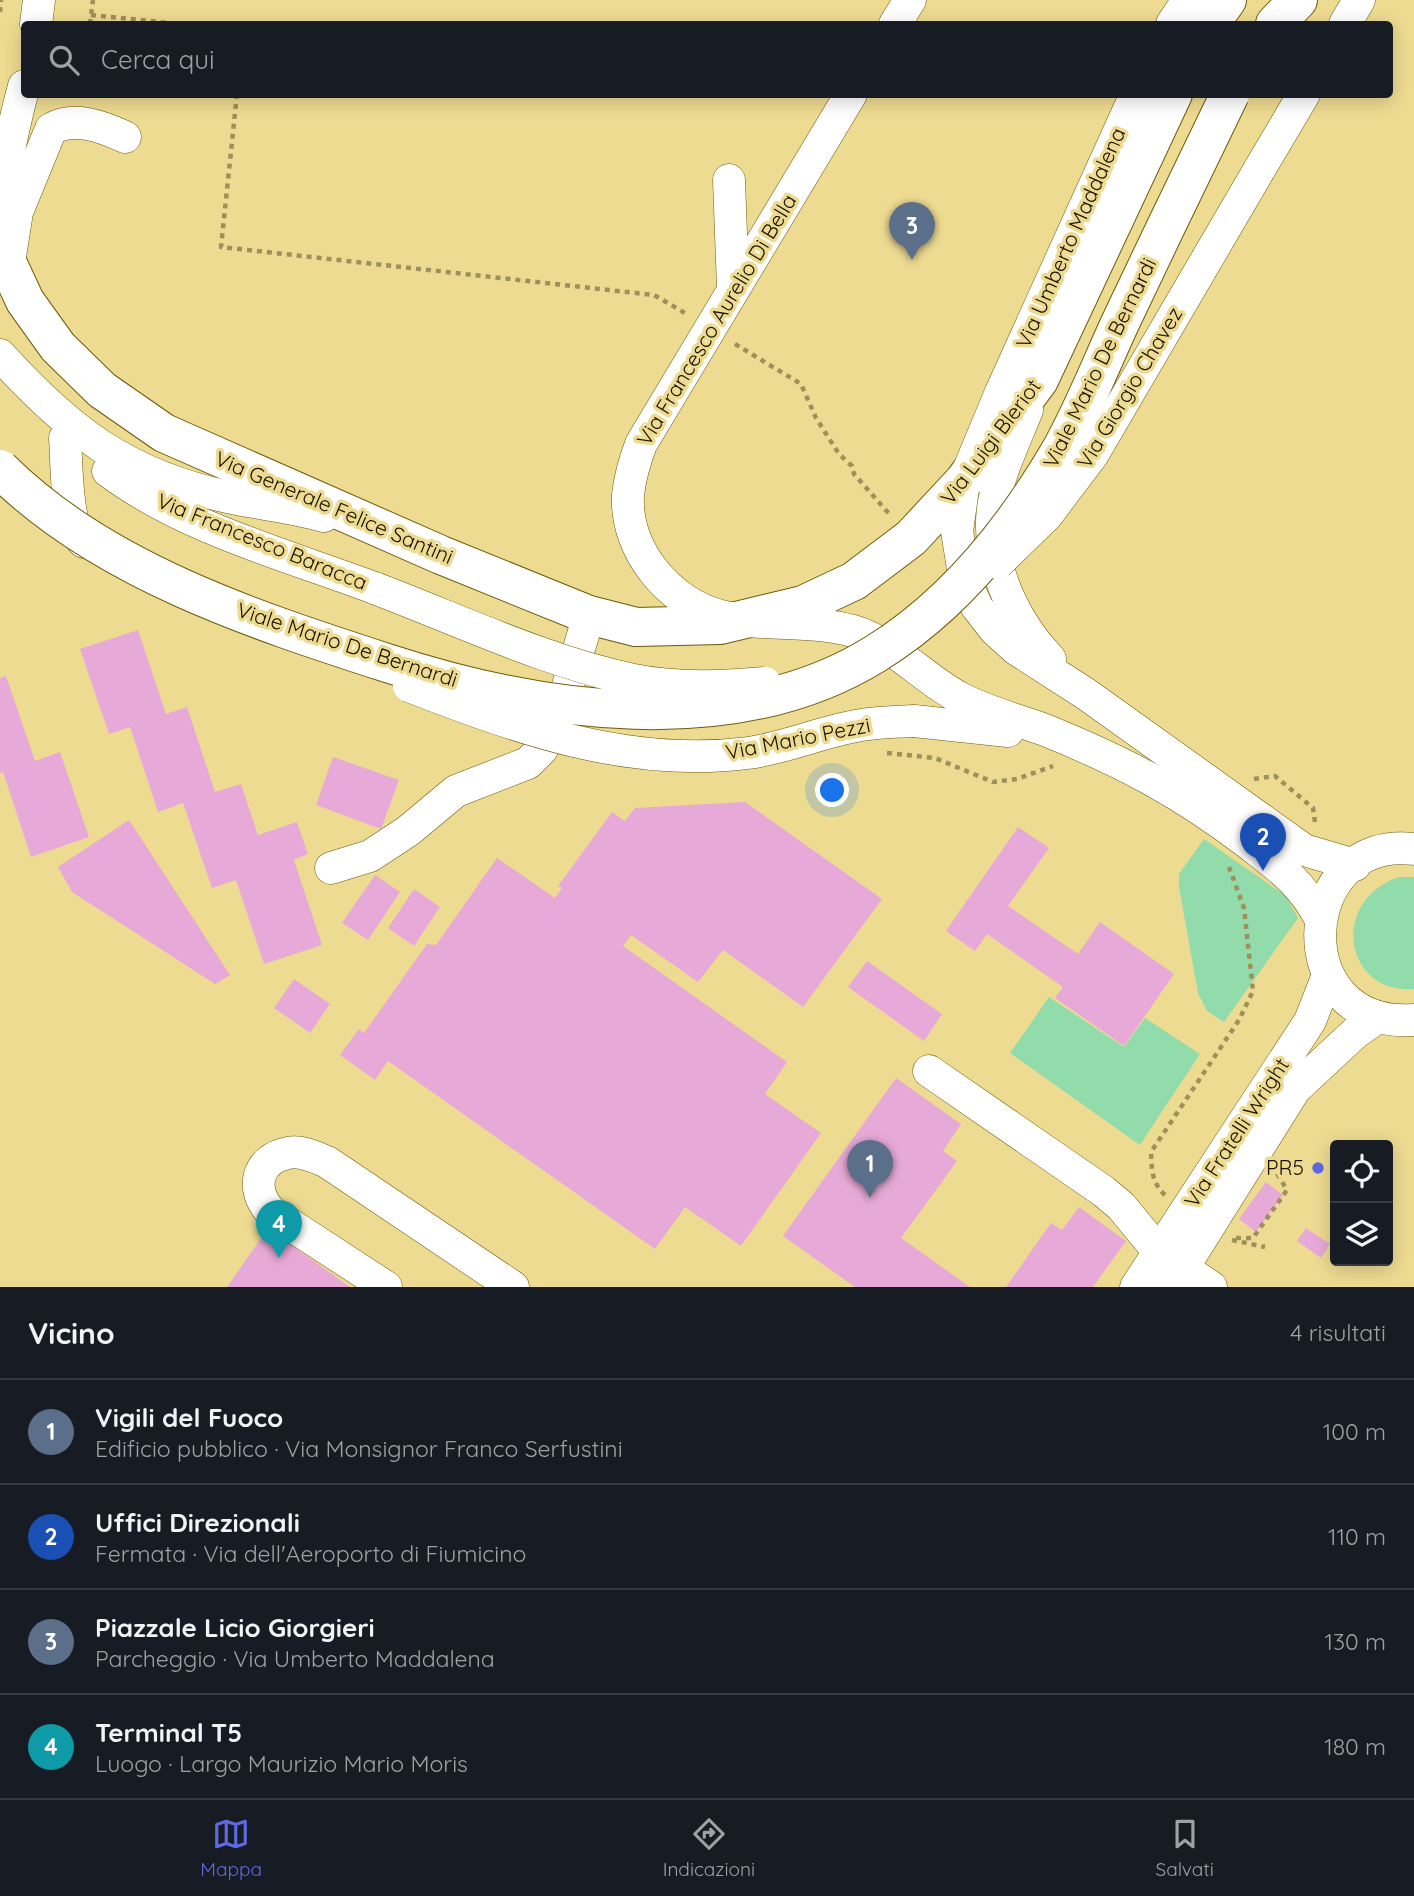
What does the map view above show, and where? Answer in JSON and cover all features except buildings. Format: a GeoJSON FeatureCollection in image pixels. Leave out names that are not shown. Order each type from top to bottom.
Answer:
{"type":"FeatureCollection","features":[{"type":"Feature","properties":{"kind":"main road"},"geometry":{"type":"LineString","coordinates":[[1212,21],[1227,0]]}},
{"type":"Feature","properties":{"kind":"main road"},"geometry":{"type":"LineString","coordinates":[[1278,21],[1298,0]]}},
{"type":"Feature","properties":{"kind":"main road","name":"Via Luigi Bleriot"},"geometry":{"type":"LineString","coordinates":[[749,620],[803,605],[854,581],[911,538],[964,481],[1039,380],[1171,98]]}},
{"type":"Feature","properties":{"kind":"main road","name":"Viale Mario De Bernardi"},"geometry":{"type":"LineString","coordinates":[[0,469],[41,504],[74,527],[192,593],[330,645],[411,671],[523,696],[617,708],[683,710],[750,701],[809,684],[871,656],[903,636],[945,600],[984,559],[1018,515],[1060,449],[1228,98]]}},
{"type":"Feature","properties":{"kind":"main road","name":"Via Generale Felice Santini"},"geometry":{"type":"LineString","coordinates":[[3,255],[25,301],[58,347],[102,390],[138,418],[178,440],[441,555],[589,615],[621,625],[651,628],[709,626],[749,620]]}},
{"type":"Feature","properties":{"kind":"street"},"geometry":{"type":"LineString","coordinates":[[36,21],[39,0]]}},
{"type":"Feature","properties":{"kind":"street"},"geometry":{"type":"LineString","coordinates":[[897,21],[910,0]]}},
{"type":"Feature","properties":{"kind":"street"},"geometry":{"type":"LineString","coordinates":[[1174,21],[1188,0]]}},
{"type":"Feature","properties":{"kind":"street"},"geometry":{"type":"LineString","coordinates":[[1347,21],[1359,0]]}},
{"type":"Feature","properties":{"kind":"street"},"geometry":{"type":"LineString","coordinates":[[3,255],[1,193],[10,139],[21,97]]}},
{"type":"Feature","properties":{"kind":"street"},"geometry":{"type":"LineString","coordinates":[[17,212],[22,157],[37,98]]}},
{"type":"Feature","properties":{"kind":"street","name":"Via Francesco Aurelio Di Bella"},"geometry":{"type":"LineString","coordinates":[[850,98],[641,444],[630,481],[630,517],[639,549],[666,585],[705,611],[749,620],[781,621],[853,631],[891,651],[963,700],[1095,752]]}},
{"type":"Feature","properties":{"kind":"street","name":"Via Umberto Maddalena"},"geometry":{"type":"LineString","coordinates":[[1086,694],[1016,649],[995,630],[977,607],[965,581],[957,544],[958,511],[964,481],[1134,98]]}},
{"type":"Feature","properties":{"kind":"street","name":"Via Giorgio Chavez"},"geometry":{"type":"LineString","coordinates":[[903,636],[990,570],[1060,499],[1114,420],[1302,98]]}},
{"type":"Feature","properties":{"kind":"street"},"geometry":{"type":"LineString","coordinates":[[3,255],[17,212],[51,129],[62,122],[86,123],[125,137]]}},
{"type":"Feature","properties":{"kind":"street"},"geometry":{"type":"LineString","coordinates":[[733,288],[736,170],[751,260]]}},
{"type":"Feature","properties":{"kind":"street","name":"Via Francesco Baracca"},"geometry":{"type":"LineString","coordinates":[[0,327],[26,383],[44,413],[65,438],[126,485],[200,522],[377,589],[591,669],[664,684],[735,685],[774,682],[823,673],[871,656]]}},
{"type":"Feature","properties":{"kind":"street","name":"Via Francesco Baracca"},"geometry":{"type":"LineString","coordinates":[[0,355],[26,383]]}},
{"type":"Feature","properties":{"kind":"street"},"geometry":{"type":"LineString","coordinates":[[1039,380],[997,487],[992,514],[993,549],[1009,599],[1031,638],[1086,694],[1241,790],[1304,850],[1355,864]]}},
{"type":"Feature","properties":{"kind":"street"},"geometry":{"type":"LineString","coordinates":[[26,383],[57,414],[111,455],[169,481],[230,498],[305,511],[441,555]]}},
{"type":"Feature","properties":{"kind":"street"},"geometry":{"type":"LineString","coordinates":[[65,438],[71,515],[79,539],[145,580],[212,610],[558,719]]}},
{"type":"Feature","properties":{"kind":"street","name":"Via Mario Pezzi"},"geometry":{"type":"LineString","coordinates":[[192,593],[329,654],[424,692],[536,732],[619,751],[675,757],[732,755],[795,744],[851,726],[914,721],[995,728],[1095,752]]}},
{"type":"Feature","properties":{"kind":"street"},"geometry":{"type":"LineString","coordinates":[[331,868],[349,865],[387,847],[456,791],[528,762],[542,749],[558,719],[589,615]]}},
{"type":"Feature","properties":{"kind":"street"},"geometry":{"type":"LineString","coordinates":[[1095,752],[1133,768],[1195,803],[1284,871],[1307,893],[1320,918]]}},
{"type":"Feature","properties":{"kind":"street"},"geometry":{"type":"LineString","coordinates":[[1414,849],[1380,852],[1355,864],[1332,888],[1320,918],[1319,947],[1328,975],[1348,1001],[1378,1017],[1414,1020]]}},
{"type":"Feature","properties":{"kind":"street","name":"Via Fratelli Wright"},"geometry":{"type":"LineString","coordinates":[[1171,1269],[1186,1211],[1310,1021],[1328,975]]}},
{"type":"Feature","properties":{"kind":"street","name":"Via Fratelli Wright"},"geometry":{"type":"LineString","coordinates":[[1136,1287],[1171,1269],[1295,1089],[1355,1032],[1378,1017]]}},
{"type":"Feature","properties":{"kind":"street"},"geometry":{"type":"LineString","coordinates":[[929,1071],[1121,1206],[1171,1269],[1211,1287]]}},
{"type":"Feature","properties":{"kind":"street"},"geometry":{"type":"LineString","coordinates":[[386,1287],[271,1212],[262,1202],[257,1188],[259,1175],[267,1163],[288,1153],[311,1155],[327,1162],[513,1287]]}},
{"type":"Feature","properties":{"kind":"path"},"geometry":{"type":"LineString","coordinates":[[0,12],[1,0]]}},
{"type":"Feature","properties":{"kind":"path"},"geometry":{"type":"LineString","coordinates":[[90,21],[93,0]]}},
{"type":"Feature","properties":{"kind":"path"},"geometry":{"type":"LineString","coordinates":[[91,15],[150,21]]}},
{"type":"Feature","properties":{"kind":"path"},"geometry":{"type":"LineString","coordinates":[[237,98],[221,247],[654,295],[801,384],[816,418],[839,454],[852,466],[853,474],[911,538]]}},
{"type":"Feature","properties":{"kind":"path"},"geometry":{"type":"LineString","coordinates":[[1241,790],[1275,776],[1313,808],[1315,824],[1322,832]]}},
{"type":"Feature","properties":{"kind":"path"},"geometry":{"type":"LineString","coordinates":[[1186,1211],[1157,1188],[1152,1175],[1152,1152],[1239,1020],[1254,991],[1244,908],[1227,864]]}},
{"type":"Feature","properties":{"kind":"path"},"geometry":{"type":"LineString","coordinates":[[1265,1247],[1222,1238],[1253,1238],[1287,1190],[1275,1170]]}},
{"type":"Feature","properties":{"kind":"green space"},"geometry":{"type":"Polygon","coordinates":[[[1204,839],[1286,896],[1298,918],[1224,1022],[1207,1011],[1198,993],[1179,887],[1179,874],[1204,839]]]}},
{"type":"Feature","properties":{"kind":"green space"},"geometry":{"type":"Polygon","coordinates":[[[1399,877],[1414,877],[1414,989],[1391,987],[1373,977],[1360,963],[1354,944],[1354,925],[1362,905],[1376,889],[1399,877]]]}},
{"type":"Feature","properties":{"kind":"green space"},"geometry":{"type":"Polygon","coordinates":[[[1049,997],[1124,1047],[1145,1018],[1200,1054],[1140,1145],[1010,1053],[1049,997]]]}},
{"type":"Feature","properties":{"kind":"place","name":"Piazzale Licio Giorgieri"},"geometry":{"type":"Point","coordinates":[912,260]}},
{"type":"Feature","properties":{"kind":"place","name":"Uffici Direzionali"},"geometry":{"type":"Point","coordinates":[1263,871]}},
{"type":"Feature","properties":{"kind":"place","name":"PR5"},"geometry":{"type":"Point","coordinates":[1318,1168]}},
{"type":"Feature","properties":{"kind":"place","name":"Vigili del Fuoco"},"geometry":{"type":"Point","coordinates":[870,1198]}},
{"type":"Feature","properties":{"kind":"place","name":"Terminal T5"},"geometry":{"type":"Point","coordinates":[279,1258]}}]}
